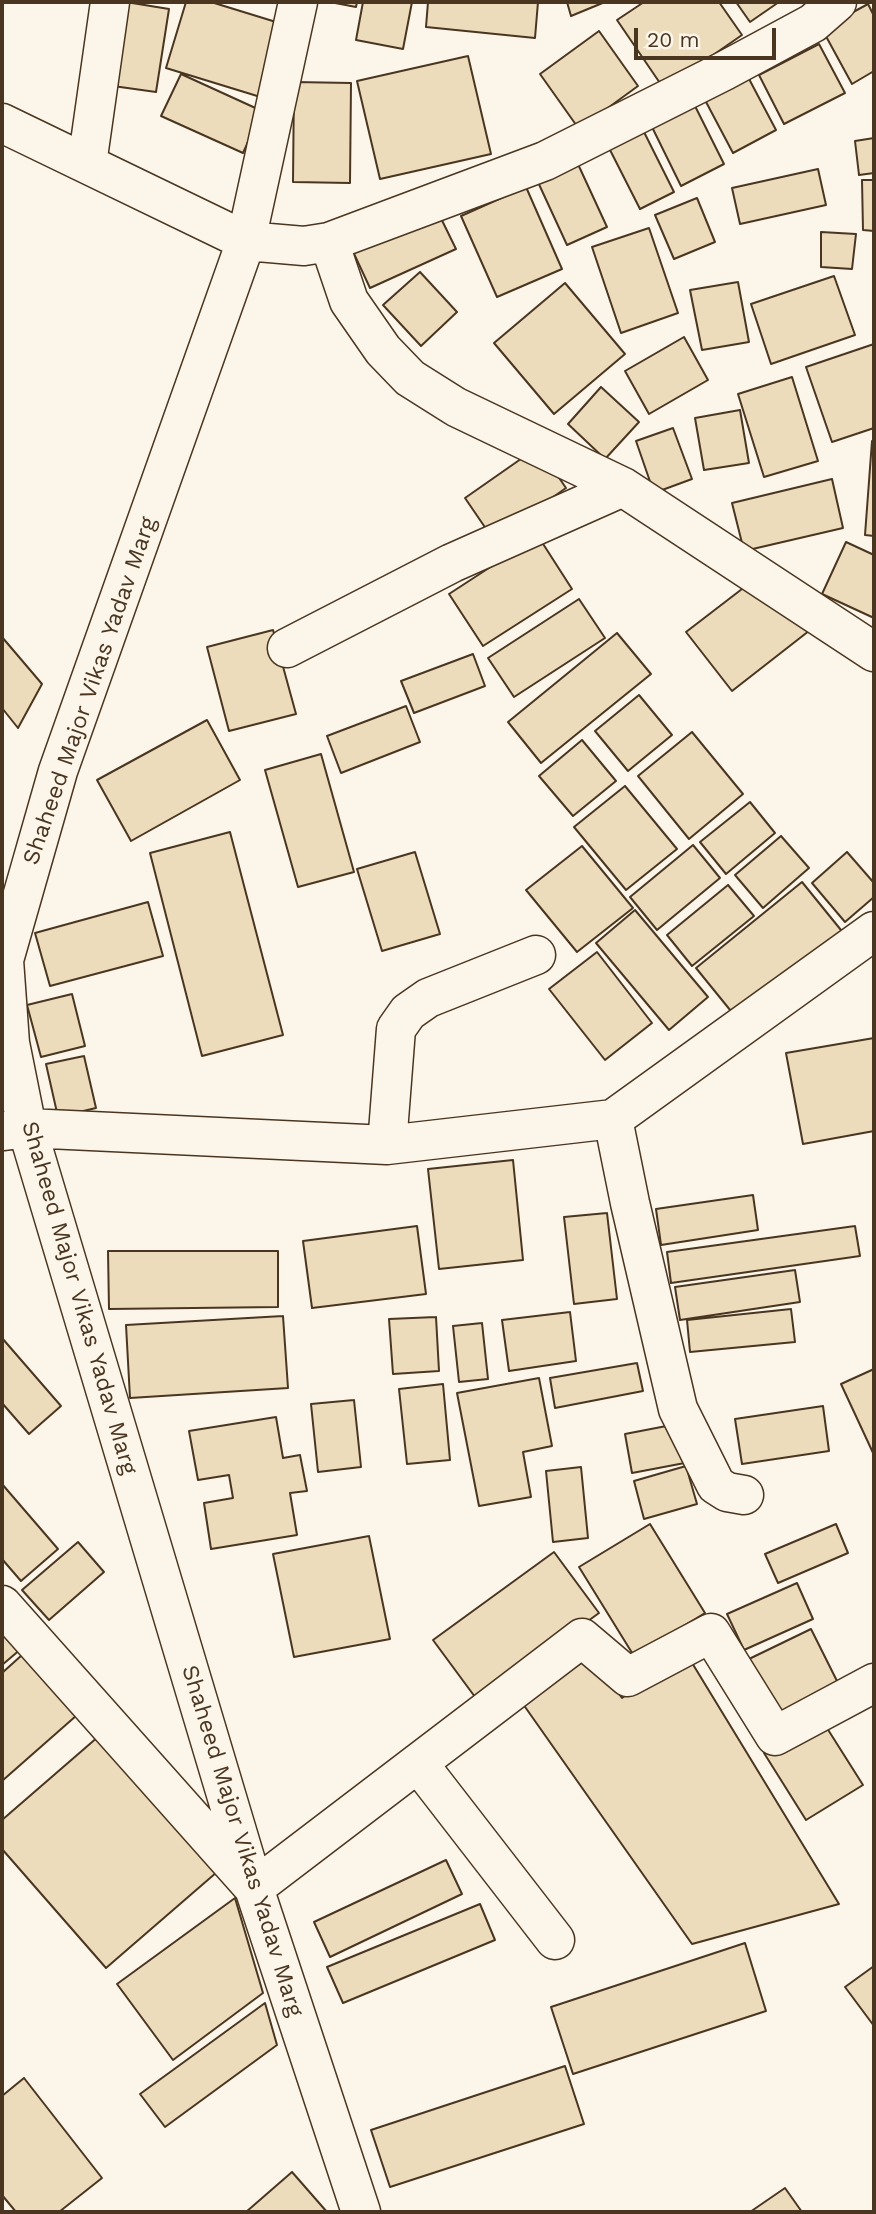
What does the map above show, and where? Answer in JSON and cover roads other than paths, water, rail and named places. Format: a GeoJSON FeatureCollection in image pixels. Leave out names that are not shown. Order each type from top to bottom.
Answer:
{"type":"FeatureCollection","features":[{"type":"Feature","properties":{"kind":"street"},"geometry":{"type":"LineString","coordinates":[[87,164],[110,2]]}},
{"type":"Feature","properties":{"kind":"street","name":"Shaheed Major Vikas Yadav Marg"},"geometry":{"type":"LineString","coordinates":[[298,2],[246,241],[58,771],[3,959],[15,1129],[254,1888],[361,2212]]}},
{"type":"Feature","properties":{"kind":"street"},"geometry":{"type":"LineString","coordinates":[[2,123],[246,241],[304,246],[329,242],[545,161],[802,29],[837,2]]}},
{"type":"Feature","properties":{"kind":"street"},"geometry":{"type":"LineString","coordinates":[[329,242],[349,301],[383,350],[410,378],[456,407],[623,487],[874,652]]}},
{"type":"Feature","properties":{"kind":"street"},"geometry":{"type":"LineString","coordinates":[[287,648],[452,562],[623,487]]}},
{"type":"Feature","properties":{"kind":"street"},"geometry":{"type":"LineString","coordinates":[[15,1129],[387,1145],[613,1119],[874,931]]}},
{"type":"Feature","properties":{"kind":"street"},"geometry":{"type":"LineString","coordinates":[[387,1145],[396,1029],[408,1012],[428,998],[536,955]]}},
{"type":"Feature","properties":{"kind":"street"},"geometry":{"type":"LineString","coordinates":[[613,1119],[678,1409],[716,1485],[727,1492],[744,1495]]}},
{"type":"Feature","properties":{"kind":"street"},"geometry":{"type":"LineString","coordinates":[[2,1605],[254,1888],[582,1638],[628,1677],[710,1633],[775,1736],[874,1683]]}},
{"type":"Feature","properties":{"kind":"street"},"geometry":{"type":"LineString","coordinates":[[418,1763],[555,1940]]}}]}
